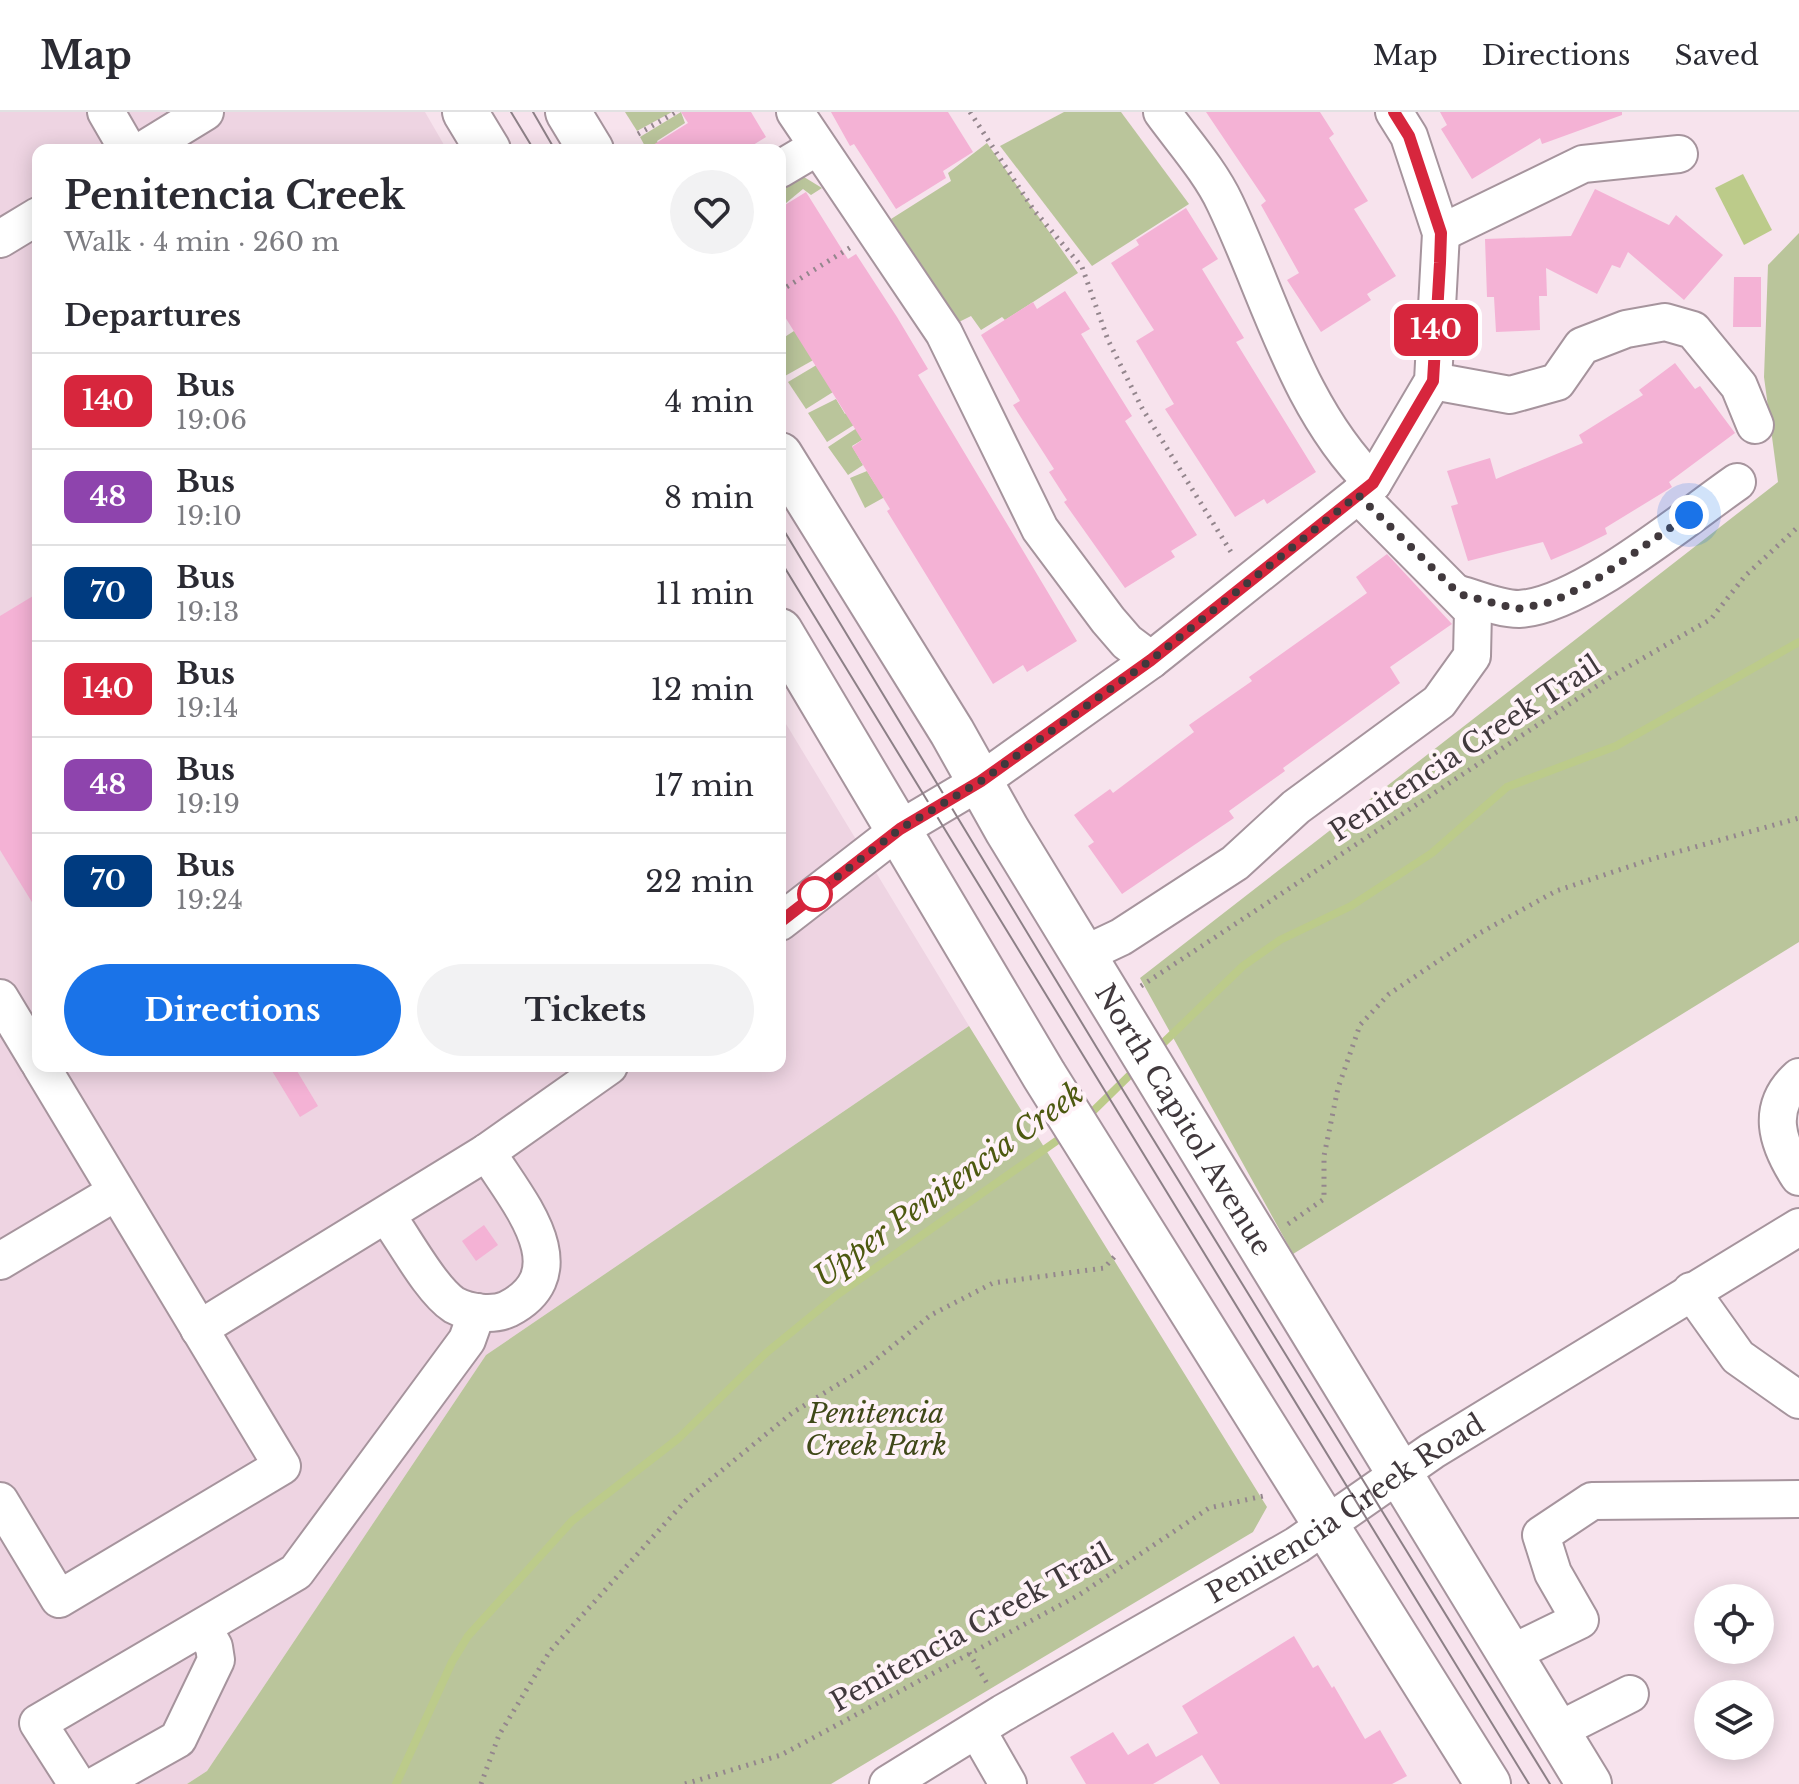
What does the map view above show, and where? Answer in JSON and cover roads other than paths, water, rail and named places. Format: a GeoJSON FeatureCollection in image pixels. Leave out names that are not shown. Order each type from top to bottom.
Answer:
{"type":"FeatureCollection","features":[{"type":"Feature","properties":{"kind":"main road"},"geometry":{"type":"LineString","coordinates":[[465,112],[484,144]]}},
{"type":"Feature","properties":{"kind":"main road"},"geometry":{"type":"LineString","coordinates":[[568,112],[587,144]]}},
{"type":"Feature","properties":{"kind":"main road","name":"North Capitol Avenue"},"geometry":{"type":"LineString","coordinates":[[786,465],[1085,954],[1133,1008],[1225,1184],[1589,1784]]}},
{"type":"Feature","properties":{"kind":"main road"},"geometry":{"type":"LineString","coordinates":[[786,641],[1044,1075],[1130,1239],[1327,1524],[1488,1784]]}},
{"type":"Feature","properties":{"kind":"street"},"geometry":{"type":"LineString","coordinates":[[106,112],[125,144]]}},
{"type":"Feature","properties":{"kind":"street"},"geometry":{"type":"LineString","coordinates":[[153,144],[205,112]]}},
{"type":"Feature","properties":{"kind":"street"},"geometry":{"type":"LineString","coordinates":[[795,112],[944,333],[1040,529],[1108,620],[1127,642],[1151,660]]}},
{"type":"Feature","properties":{"kind":"street"},"geometry":{"type":"LineString","coordinates":[[1085,954],[1121,937],[1235,863],[1296,807],[1439,702],[1472,656],[1473,611],[1366,489],[1290,358],[1224,200],[1162,112]]}},
{"type":"Feature","properties":{"kind":"street"},"geometry":{"type":"LineString","coordinates":[[786,917],[900,829],[981,781],[1151,660],[1366,489],[1433,381],[1441,233],[1409,136],[1394,112]]}},
{"type":"Feature","properties":{"kind":"street"},"geometry":{"type":"LineString","coordinates":[[786,165],[817,147]]}},
{"type":"Feature","properties":{"kind":"street"},"geometry":{"type":"LineString","coordinates":[[1441,233],[1583,164],[1679,154]]}},
{"type":"Feature","properties":{"kind":"street"},"geometry":{"type":"LineString","coordinates":[[0,239],[32,220]]}},
{"type":"Feature","properties":{"kind":"street"},"geometry":{"type":"LineString","coordinates":[[1433,381],[1510,395],[1557,382],[1582,346],[1626,329],[1665,322],[1693,330],[1739,386],[1755,425]]}},
{"type":"Feature","properties":{"kind":"street"},"geometry":{"type":"LineString","coordinates":[[1459,594],[1517,609],[1552,602],[1594,581],[1737,482]]}},
{"type":"Feature","properties":{"kind":"street"},"geometry":{"type":"LineString","coordinates":[[0,998],[32,1051]]}},
{"type":"Feature","properties":{"kind":"street"},"geometry":{"type":"LineString","coordinates":[[0,1501],[59,1599],[282,1466],[45,1072]]}},
{"type":"Feature","properties":{"kind":"street"},"geometry":{"type":"LineString","coordinates":[[199,1329],[487,1152],[600,1072]]}},
{"type":"Feature","properties":{"kind":"street"},"geometry":{"type":"LineString","coordinates":[[1792,1166],[1776,1130],[1777,1111],[1785,1093],[1799,1077]]}},
{"type":"Feature","properties":{"kind":"street"},"geometry":{"type":"LineString","coordinates":[[387,1216],[441,1291],[455,1305],[477,1312],[499,1313],[520,1303],[533,1287],[544,1254],[538,1234],[487,1152]]}},
{"type":"Feature","properties":{"kind":"street"},"geometry":{"type":"LineString","coordinates":[[0,1261],[116,1192]]}},
{"type":"Feature","properties":{"kind":"street","name":"Penitencia Creek Road"},"geometry":{"type":"LineString","coordinates":[[888,1784],[1172,1619],[1327,1524],[1401,1473],[1691,1291],[1799,1227]]}},
{"type":"Feature","properties":{"kind":"street"},"geometry":{"type":"LineString","coordinates":[[1691,1291],[1738,1357],[1799,1400]]}},
{"type":"Feature","properties":{"kind":"street"},"geometry":{"type":"LineString","coordinates":[[77,1784],[38,1723],[296,1572],[467,1340],[477,1312]]}},
{"type":"Feature","properties":{"kind":"street"},"geometry":{"type":"LineString","coordinates":[[1510,1654],[1580,1620],[1553,1573],[1541,1535],[1592,1501],[1799,1499]]}},
{"type":"Feature","properties":{"kind":"street"},"geometry":{"type":"LineString","coordinates":[[98,1784],[178,1739],[216,1660],[214,1647],[203,1627]]}},
{"type":"Feature","properties":{"kind":"street"},"geometry":{"type":"LineString","coordinates":[[1557,1731],[1630,1694]]}},
{"type":"Feature","properties":{"kind":"street"},"geometry":{"type":"LineString","coordinates":[[977,1730],[1008,1784]]}},
{"type":"Feature","properties":{"kind":"waterway","name":"Upper Penitencia Creek"},"geometry":{"type":"LineString","coordinates":[[1157,1049],[1243,966],[1280,940],[1351,906],[1432,853],[1507,787],[1616,746],[1799,642]]}},
{"type":"Feature","properties":{"kind":"waterway","name":"Upper Penitencia Creek"},"geometry":{"type":"LineString","coordinates":[[1085,1119],[1138,1067]]}},
{"type":"Feature","properties":{"kind":"waterway","name":"Upper Penitencia Creek"},"geometry":{"type":"LineString","coordinates":[[396,1784],[452,1662],[468,1636],[572,1521],[679,1438],[766,1353],[837,1295],[1065,1135]]}},
{"type":"Feature","properties":{"kind":"tram line"},"geometry":{"type":"LineString","coordinates":[[511,112],[530,144]]}},
{"type":"Feature","properties":{"kind":"tram line"},"geometry":{"type":"LineString","coordinates":[[533,112],[552,144]]}},
{"type":"Feature","properties":{"kind":"tram line"},"geometry":{"type":"LineString","coordinates":[[786,534],[1097,1048],[1550,1784]]}},
{"type":"Feature","properties":{"kind":"tram line"},"geometry":{"type":"LineString","coordinates":[[786,570],[1529,1784]]}},
{"type":"Feature","properties":{"kind":"park label","name":"Penitencia Creek Park"},"geometry":{"type":"Point","coordinates":[876,1429]}}]}
